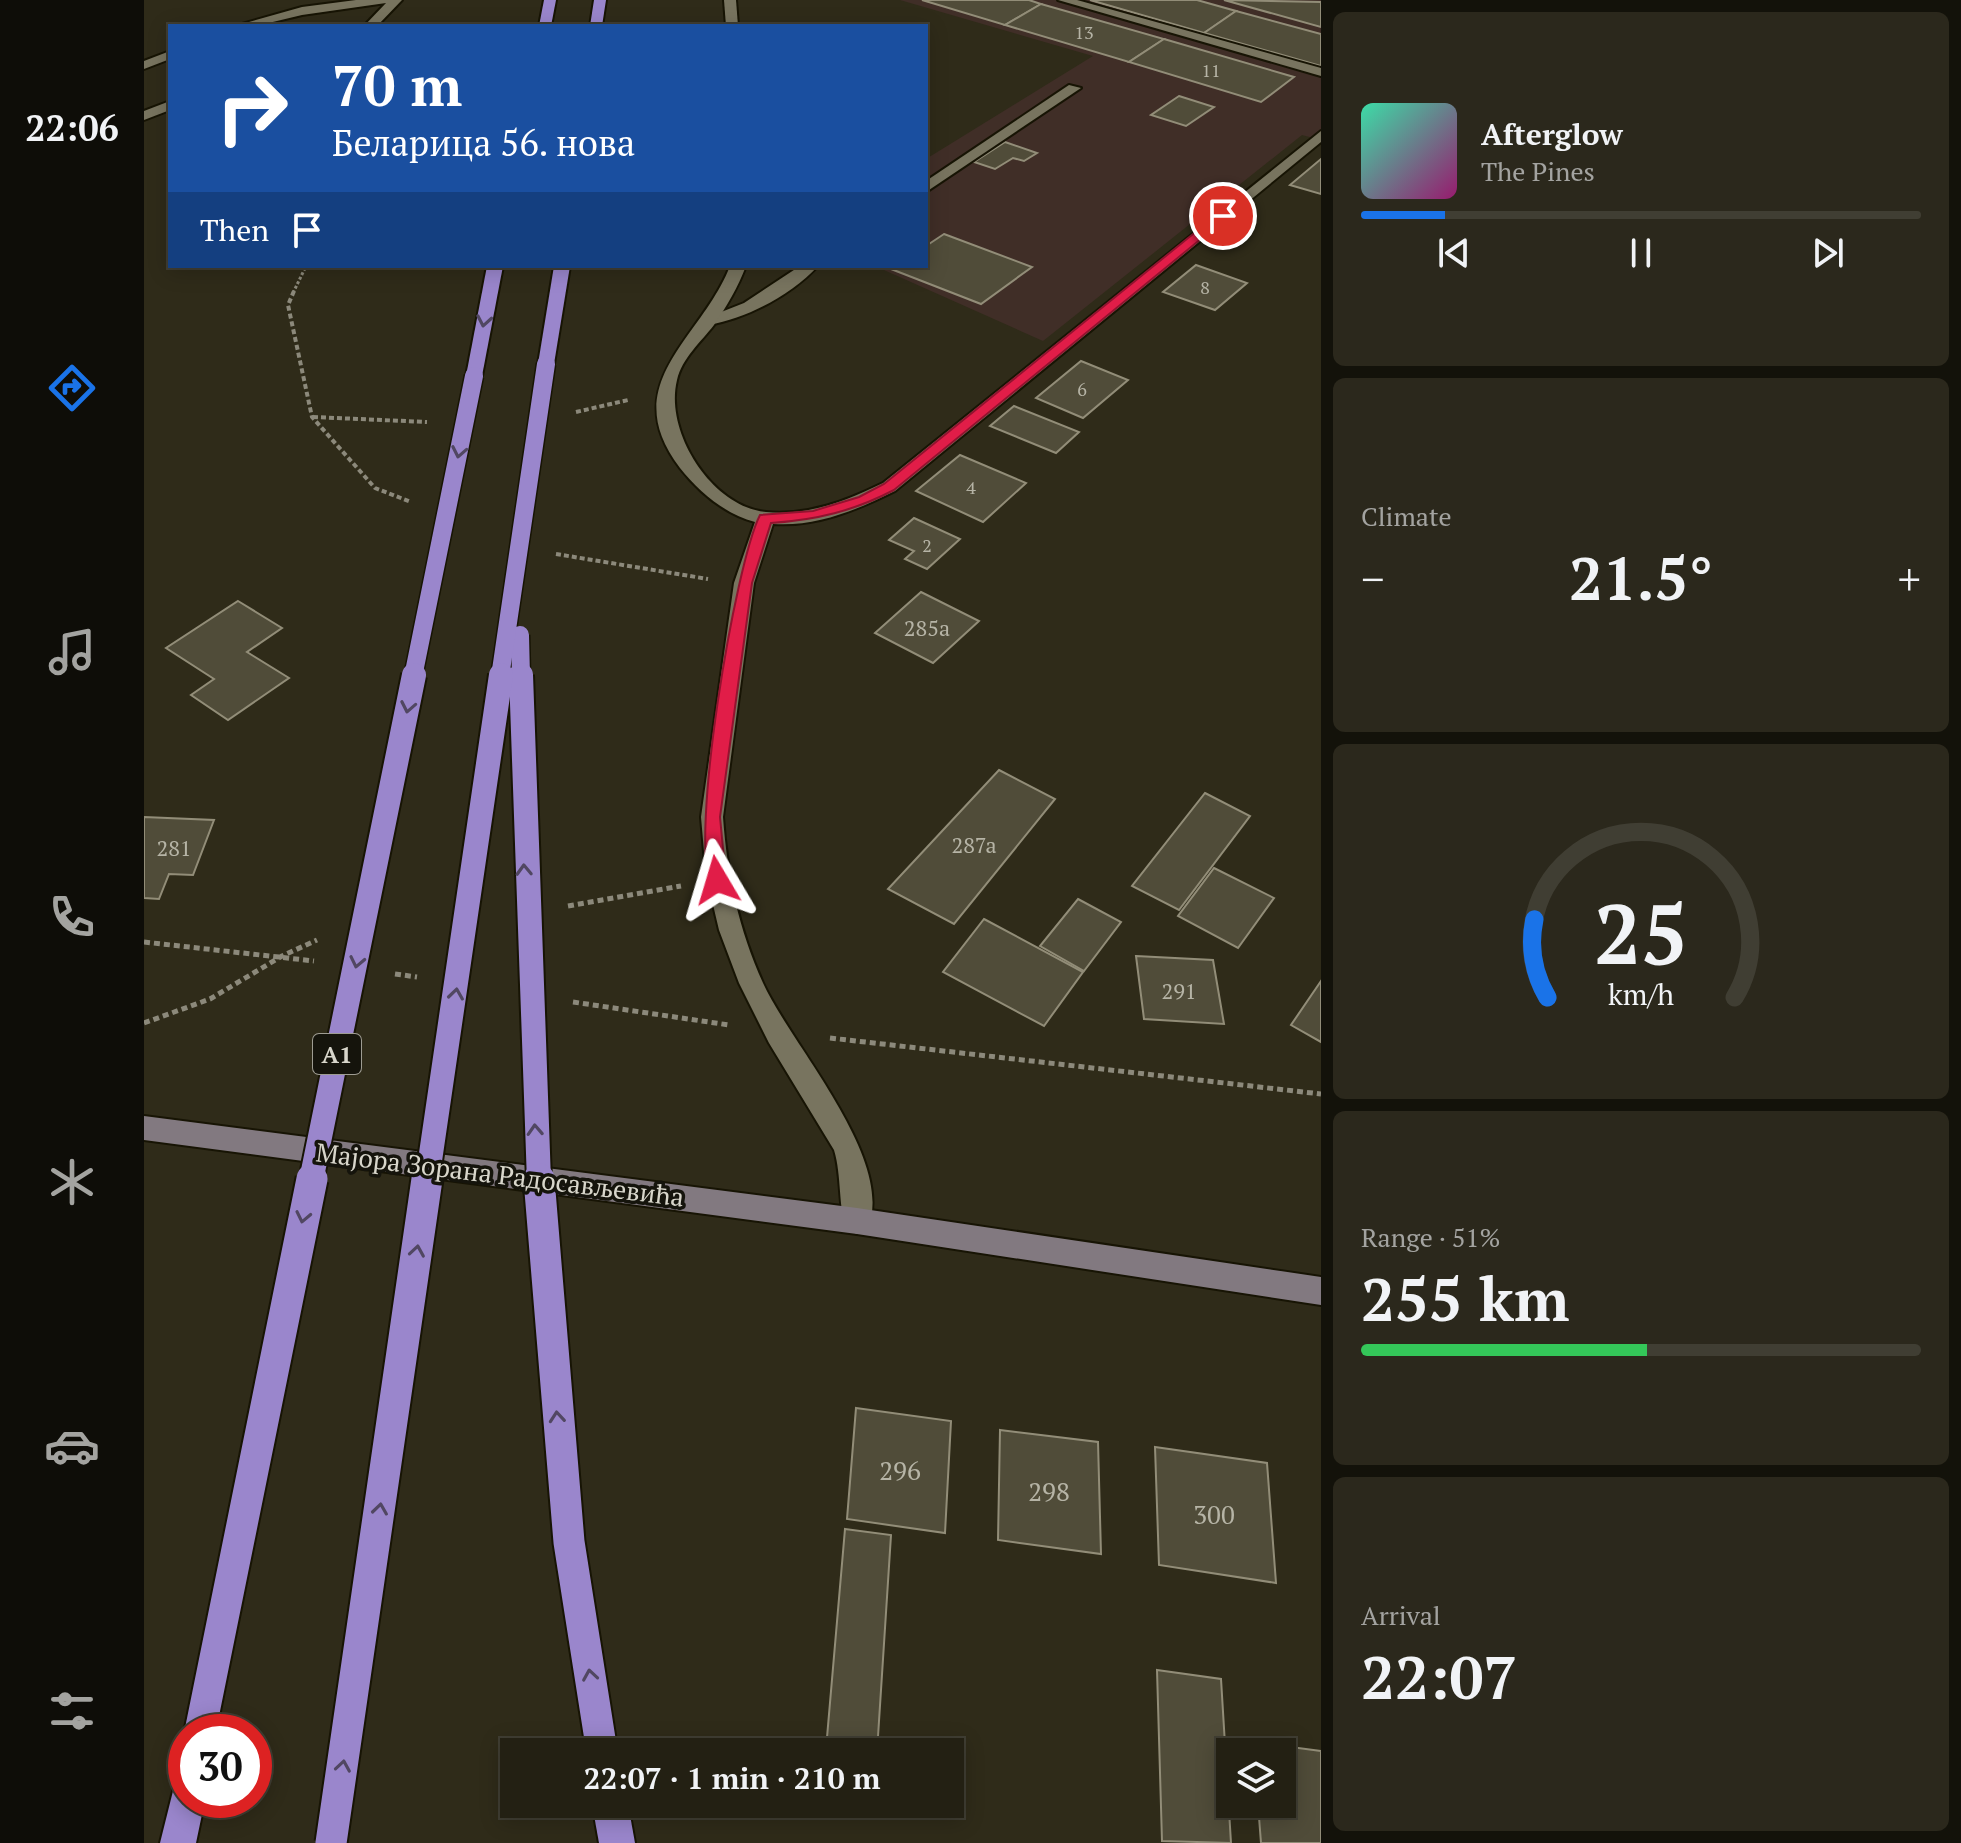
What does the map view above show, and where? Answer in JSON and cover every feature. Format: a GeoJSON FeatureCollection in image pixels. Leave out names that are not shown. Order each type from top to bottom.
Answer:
{"type":"FeatureCollection","features":[{"type":"Feature","properties":{"kind":"highway"},"geometry":{"type":"LineString","coordinates":[[545,24],[550,0]]}},
{"type":"Feature","properties":{"kind":"highway"},"geometry":{"type":"LineString","coordinates":[[596,24],[600,0]]}},
{"type":"Feature","properties":{"kind":"highway","name":"A1"},"geometry":{"type":"LineString","coordinates":[[204,1714],[495,268]]}},
{"type":"Feature","properties":{"kind":"highway"},"geometry":{"type":"LineString","coordinates":[[331,1843],[562,268]]}},
{"type":"Feature","properties":{"kind":"highway"},"geometry":{"type":"LineString","coordinates":[[518,551],[529,1042],[542,1254],[570,1545],[600,1738]]}},
{"type":"Feature","properties":{"kind":"highway"},"geometry":{"type":"LineString","coordinates":[[178,1843],[183,1818]]}},
{"type":"Feature","properties":{"kind":"highway"},"geometry":{"type":"LineString","coordinates":[[613,1818],[617,1843]]}},
{"type":"Feature","properties":{"kind":"main road","name":"Мајора Зорана Радосављевића"},"geometry":{"type":"LineString","coordinates":[[144,1128],[857,1221],[1321,1291]]}},
{"type":"Feature","properties":{"kind":"street"},"geometry":{"type":"LineString","coordinates":[[249,24],[302,11],[383,0]]}},
{"type":"Feature","properties":{"kind":"street"},"geometry":{"type":"LineString","coordinates":[[372,24],[396,0]]}},
{"type":"Feature","properties":{"kind":"street"},"geometry":{"type":"LineString","coordinates":[[730,0],[732,24]]}},
{"type":"Feature","properties":{"kind":"street"},"geometry":{"type":"LineString","coordinates":[[1064,0],[1321,72]]}},
{"type":"Feature","properties":{"kind":"street"},"geometry":{"type":"LineString","coordinates":[[144,65],[168,56]]}},
{"type":"Feature","properties":{"kind":"street"},"geometry":{"type":"LineString","coordinates":[[928,187],[1074,88]]}},
{"type":"Feature","properties":{"kind":"street"},"geometry":{"type":"LineString","coordinates":[[144,116],[168,106]]}},
{"type":"Feature","properties":{"kind":"street"},"geometry":{"type":"LineString","coordinates":[[737,268],[728,291],[669,375],[666,424],[681,459],[692,472],[735,507],[765,519],[814,516],[864,500],[889,487],[1320,137]]}},
{"type":"Feature","properties":{"kind":"street"},"geometry":{"type":"LineString","coordinates":[[709,320],[725,319],[747,309],[807,268]]}},
{"type":"Feature","properties":{"kind":"street"},"geometry":{"type":"LineString","coordinates":[[765,519],[744,583],[712,817],[712,847],[726,924],[777,1032],[847,1147],[854,1169],[857,1221]]}},
{"type":"Feature","properties":{"kind":"path"},"geometry":{"type":"LineString","coordinates":[[305,268],[288,305],[312,417],[375,488]]}},
{"type":"Feature","properties":{"kind":"path"},"geometry":{"type":"LineString","coordinates":[[561,555],[637,570],[744,583]]}},
{"type":"Feature","properties":{"kind":"path"},"geometry":{"type":"LineString","coordinates":[[777,1032],[1321,1094]]}},
{"type":"Feature","properties":{"kind":"shaded area"},"geometry":{"type":"Polygon","coordinates":[[[900,0],[1321,0],[1321,140],[1302,135],[1043,341],[879,268],[928,268],[928,158],[1093,56],[900,0]]]}},
{"type":"Feature","properties":{"kind":"building"},"geometry":{"type":"Polygon","coordinates":[[[922,0],[1029,0],[1041,4],[1005,25],[922,0]]]}},
{"type":"Feature","properties":{"kind":"building"},"geometry":{"type":"Polygon","coordinates":[[[1090,0],[1197,0],[1236,11],[1204,33],[1090,0]]]}},
{"type":"Feature","properties":{"kind":"building"},"geometry":{"type":"Polygon","coordinates":[[[1224,0],[1321,2],[1321,27],[1224,0]]]}},
{"type":"Feature","properties":{"kind":"building"},"geometry":{"type":"Polygon","coordinates":[[[1041,4],[1164,39],[1129,62],[1005,25],[1041,4]]]}},
{"type":"Feature","properties":{"kind":"building"},"geometry":{"type":"Polygon","coordinates":[[[1236,11],[1321,34],[1321,66],[1204,33],[1236,11]]]}},
{"type":"Feature","properties":{"kind":"building"},"geometry":{"type":"Polygon","coordinates":[[[1164,39],[1294,77],[1261,102],[1129,62],[1164,39]]]}},
{"type":"Feature","properties":{"kind":"building"},"geometry":{"type":"Polygon","coordinates":[[[1179,96],[1214,107],[1186,126],[1151,115],[1179,96]]]}},
{"type":"Feature","properties":{"kind":"building"},"geometry":{"type":"Polygon","coordinates":[[[1005,142],[1037,153],[1024,161],[1013,158],[995,169],[974,162],[1005,142]]]}},
{"type":"Feature","properties":{"kind":"building"},"geometry":{"type":"Polygon","coordinates":[[[1321,159],[1321,194],[1290,185],[1321,159]]]}},
{"type":"Feature","properties":{"kind":"building"},"geometry":{"type":"Polygon","coordinates":[[[944,234],[1032,267],[981,304],[891,269],[928,268],[928,245],[944,234]]]}},
{"type":"Feature","properties":{"kind":"building"},"geometry":{"type":"Polygon","coordinates":[[[1196,265],[1247,283],[1215,310],[1163,292],[1196,265]]]}},
{"type":"Feature","properties":{"kind":"building"},"geometry":{"type":"Polygon","coordinates":[[[1081,361],[1128,380],[1083,418],[1036,398],[1081,361]]]}},
{"type":"Feature","properties":{"kind":"building"},"geometry":{"type":"Polygon","coordinates":[[[1014,406],[1079,432],[1056,453],[990,426],[1014,406]]]}},
{"type":"Feature","properties":{"kind":"building"},"geometry":{"type":"Polygon","coordinates":[[[960,455],[1026,483],[983,522],[916,491],[960,455]]]}},
{"type":"Feature","properties":{"kind":"building"},"geometry":{"type":"Polygon","coordinates":[[[914,518],[960,539],[927,569],[905,559],[914,551],[889,540],[914,518]]]}},
{"type":"Feature","properties":{"kind":"building"},"geometry":{"type":"Polygon","coordinates":[[[921,592],[979,621],[933,663],[875,633],[921,592]]]}},
{"type":"Feature","properties":{"kind":"building"},"geometry":{"type":"Polygon","coordinates":[[[238,601],[282,628],[247,652],[289,678],[228,720],[191,695],[214,679],[166,648],[238,601]]]}},
{"type":"Feature","properties":{"kind":"building"},"geometry":{"type":"Polygon","coordinates":[[[999,770],[1055,799],[954,924],[888,889],[999,770]]]}},
{"type":"Feature","properties":{"kind":"building"},"geometry":{"type":"Polygon","coordinates":[[[1205,793],[1250,816],[1179,910],[1132,886],[1205,793]]]}},
{"type":"Feature","properties":{"kind":"building"},"geometry":{"type":"Polygon","coordinates":[[[144,817],[214,820],[193,875],[169,874],[159,899],[144,898],[144,817]]]}},
{"type":"Feature","properties":{"kind":"building"},"geometry":{"type":"Polygon","coordinates":[[[1214,868],[1274,898],[1238,948],[1178,916],[1214,868]]]}},
{"type":"Feature","properties":{"kind":"building"},"geometry":{"type":"Polygon","coordinates":[[[1078,899],[1121,922],[1084,971],[1040,946],[1078,899]]]}},
{"type":"Feature","properties":{"kind":"building"},"geometry":{"type":"Polygon","coordinates":[[[984,919],[1083,972],[1044,1026],[943,972],[984,919]]]}},
{"type":"Feature","properties":{"kind":"building"},"geometry":{"type":"Polygon","coordinates":[[[1136,956],[1213,960],[1224,1024],[1144,1019],[1136,956]]]}},
{"type":"Feature","properties":{"kind":"building"},"geometry":{"type":"Polygon","coordinates":[[[1321,981],[1321,1042],[1291,1025],[1321,981]]]}},
{"type":"Feature","properties":{"kind":"building"},"geometry":{"type":"Polygon","coordinates":[[[856,1408],[951,1421],[945,1533],[847,1519],[856,1408]]]}},
{"type":"Feature","properties":{"kind":"building"},"geometry":{"type":"Polygon","coordinates":[[[1000,1430],[1098,1442],[1101,1554],[998,1540],[1000,1430]]]}},
{"type":"Feature","properties":{"kind":"building"},"geometry":{"type":"Polygon","coordinates":[[[1155,1447],[1267,1463],[1276,1583],[1159,1565],[1155,1447]]]}},
{"type":"Feature","properties":{"kind":"building"},"geometry":{"type":"Polygon","coordinates":[[[845,1529],[891,1535],[878,1738],[827,1738],[845,1529]]]}},
{"type":"Feature","properties":{"kind":"building"},"geometry":{"type":"Polygon","coordinates":[[[1157,1670],[1221,1679],[1225,1738],[1216,1738],[1216,1818],[1229,1818],[1231,1843],[1162,1841],[1157,1670]]]}},
{"type":"Feature","properties":{"kind":"building"},"geometry":{"type":"Polygon","coordinates":[[[1296,1748],[1321,1751],[1321,1843],[1261,1843],[1259,1818],[1296,1818],[1296,1748]]]}},
{"type":"Feature","properties":{"kind":"route"},"geometry":{"type":"LineString","coordinates":[[717,880],[712,817],[744,583],[765,519],[814,516],[864,500],[889,487],[1223,216]]}}]}
